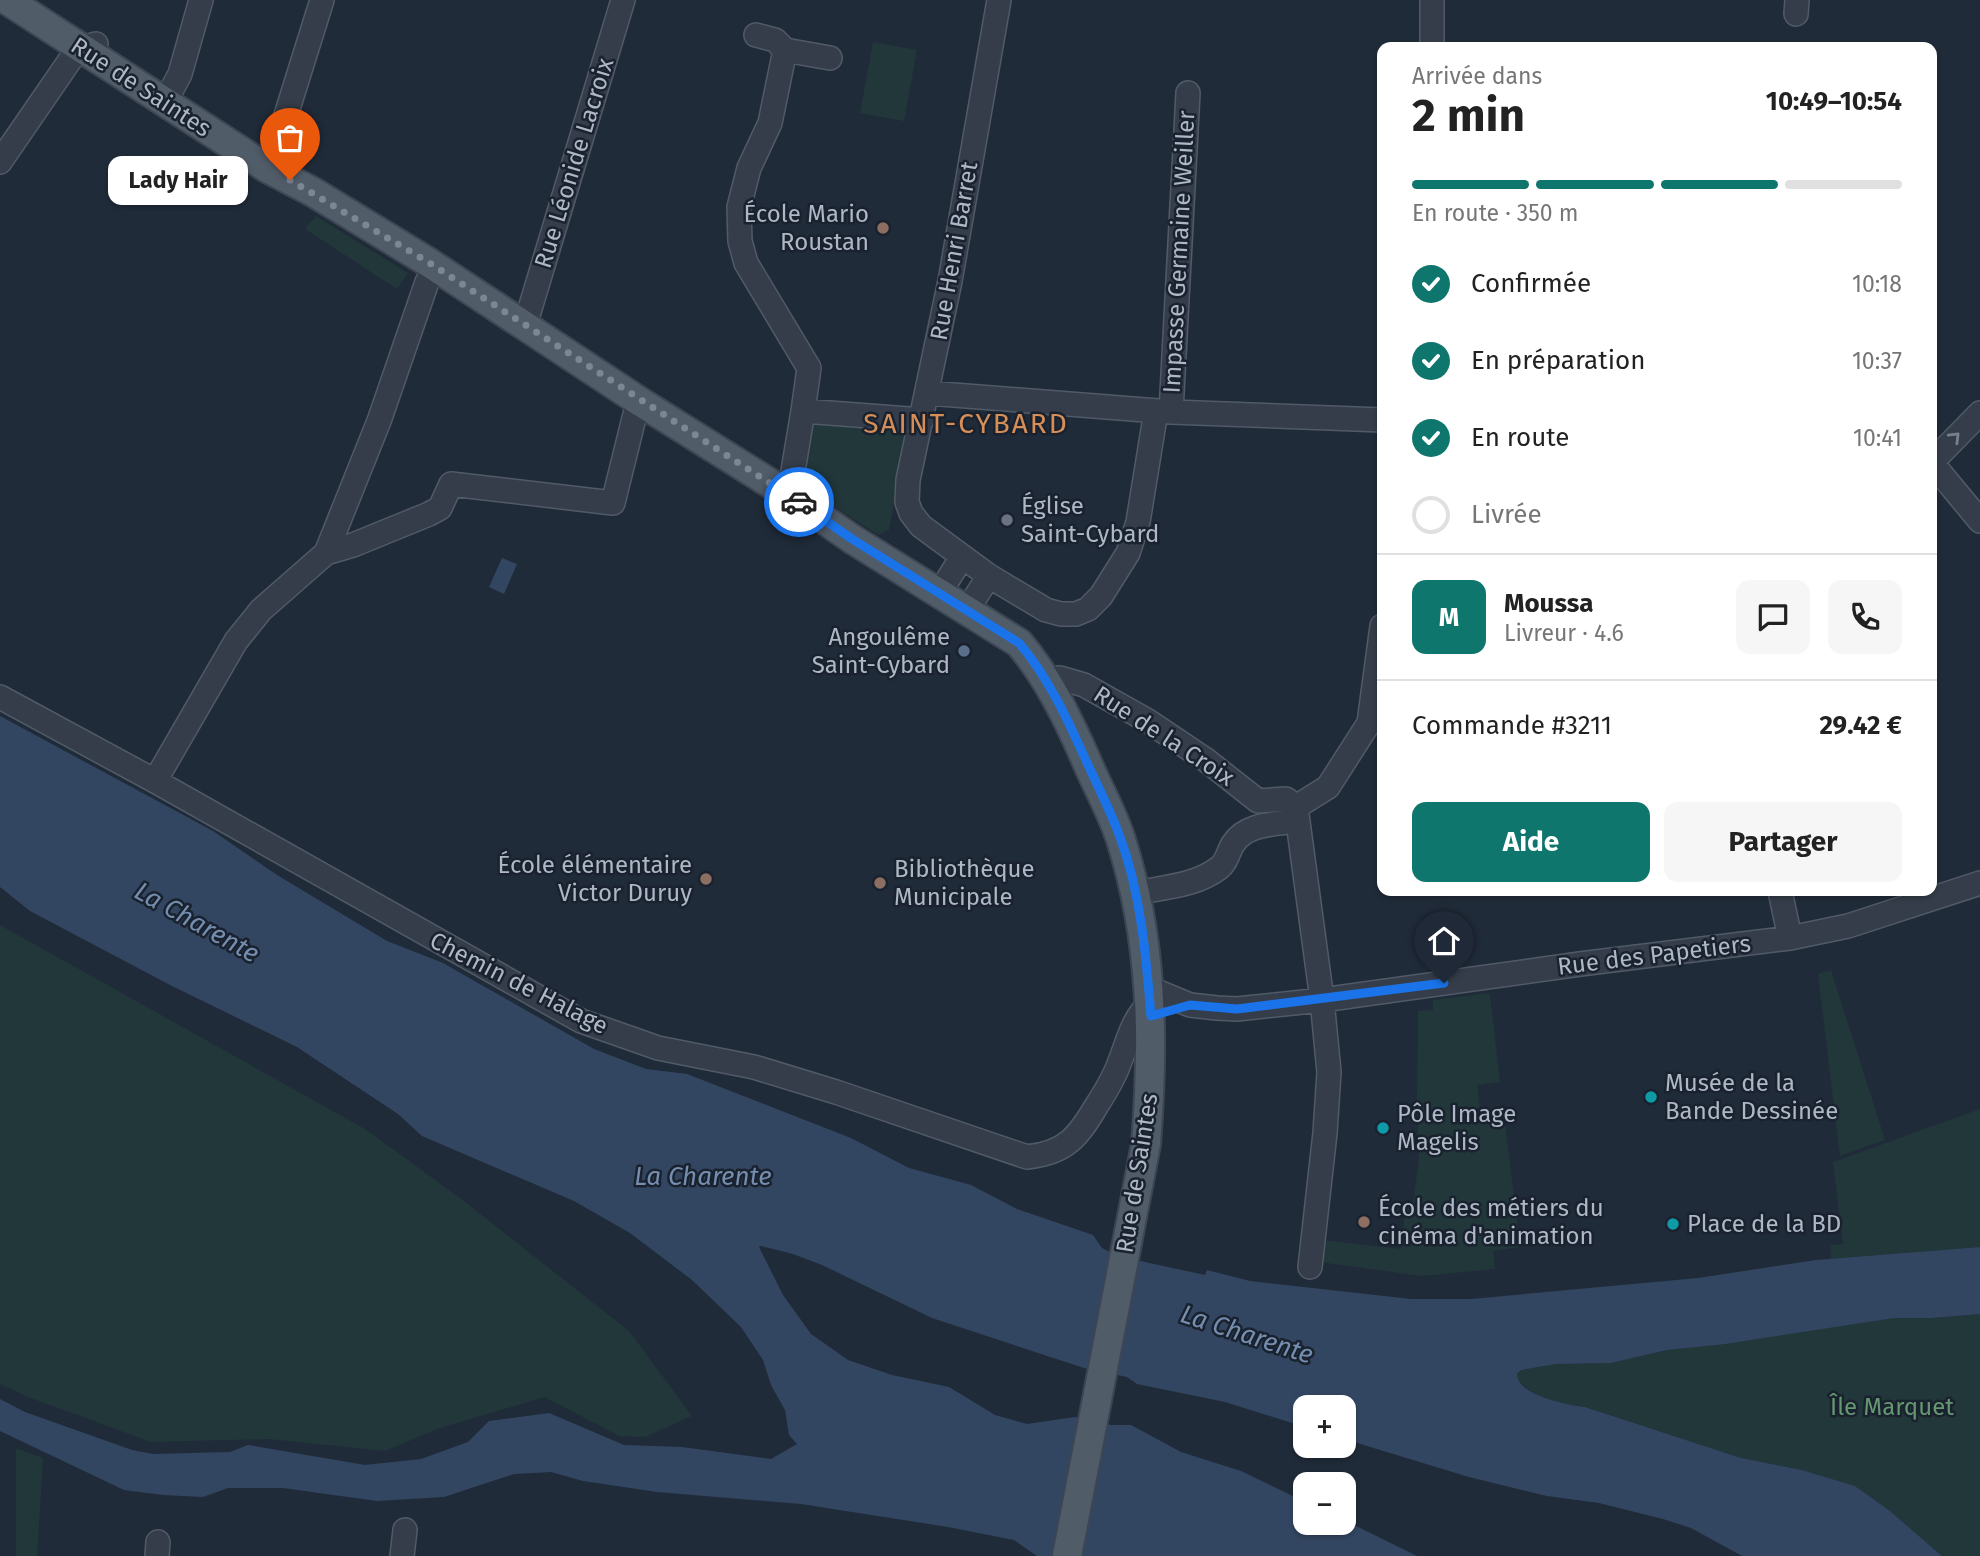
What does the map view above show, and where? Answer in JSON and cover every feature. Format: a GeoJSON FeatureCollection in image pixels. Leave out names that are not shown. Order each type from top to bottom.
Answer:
{"type":"FeatureCollection","features":[{"type":"Feature","properties":{"kind":"main road","name":"Rue de Saintes"},"geometry":{"type":"LineString","coordinates":[[8,0],[158,81],[270,164]]}},
{"type":"Feature","properties":{"kind":"main road","name":"Rue de Saintes"},"geometry":{"type":"LineString","coordinates":[[38,0],[90,46],[313,192],[437,268],[789,495],[852,539],[1019,643],[1033,659],[1070,724],[1120,837],[1136,893],[1150,1002],[1152,1052],[1146,1144],[1066,1556]]}},
{"type":"Feature","properties":{"kind":"street"},"geometry":{"type":"LineString","coordinates":[[171,91],[180,74],[201,0]]}},
{"type":"Feature","properties":{"kind":"street"},"geometry":{"type":"LineString","coordinates":[[270,164],[323,0]]}},
{"type":"Feature","properties":{"kind":"street","name":"Rue Léonide Lacroix"},"geometry":{"type":"LineString","coordinates":[[522,324],[529,312],[622,0]]}},
{"type":"Feature","properties":{"kind":"street","name":"Rue Henri Barret"},"geometry":{"type":"LineString","coordinates":[[962,557],[921,526],[911,513],[907,502],[908,480],[928,393],[999,0]]}},
{"type":"Feature","properties":{"kind":"street"},"geometry":{"type":"LineString","coordinates":[[1432,42],[1433,0]]}},
{"type":"Feature","properties":{"kind":"street"},"geometry":{"type":"LineString","coordinates":[[756,35],[775,40],[785,50],[830,58]]}},
{"type":"Feature","properties":{"kind":"street"},"geometry":{"type":"LineString","coordinates":[[0,162],[77,50],[90,46]]}},
{"type":"Feature","properties":{"kind":"street"},"geometry":{"type":"LineString","coordinates":[[785,50],[770,123],[749,167],[739,207],[740,241],[746,263],[809,368],[789,495]]}},
{"type":"Feature","properties":{"kind":"street","name":"Impasse Germaine Weiller"},"geometry":{"type":"LineString","coordinates":[[989,576],[1046,610],[1076,614],[1088,609],[1101,596],[1128,553],[1138,522],[1163,411],[1188,93]]}},
{"type":"Feature","properties":{"kind":"street"},"geometry":{"type":"LineString","coordinates":[[155,781],[236,641],[261,610],[326,552],[379,421],[427,282],[437,268]]}},
{"type":"Feature","properties":{"kind":"street"},"geometry":{"type":"LineString","coordinates":[[928,393],[1163,411],[1377,420]]}},
{"type":"Feature","properties":{"kind":"street"},"geometry":{"type":"LineString","coordinates":[[326,552],[353,545],[429,514],[440,508],[451,484],[613,503],[636,411],[642,402]]}},
{"type":"Feature","properties":{"kind":"street"},"geometry":{"type":"LineString","coordinates":[[803,411],[922,420]]}},
{"type":"Feature","properties":{"kind":"street"},"geometry":{"type":"LineString","coordinates":[[1937,458],[1980,414]]}},
{"type":"Feature","properties":{"kind":"street"},"geometry":{"type":"LineString","coordinates":[[1937,469],[1980,521]]}},
{"type":"Feature","properties":{"kind":"street"},"geometry":{"type":"LineString","coordinates":[[940,592],[962,557],[989,576],[967,610]]}},
{"type":"Feature","properties":{"kind":"street","name":"Rue de la Croix"},"geometry":{"type":"LineString","coordinates":[[1044,679],[1060,678],[1084,685],[1148,721],[1250,794]]}},
{"type":"Feature","properties":{"kind":"street","name":"Chemin de Halage"},"geometry":{"type":"LineString","coordinates":[[0,697],[155,781],[581,1021],[658,1048],[754,1068],[836,1093],[1027,1157],[1046,1155],[1059,1149],[1082,1131],[1119,1066],[1141,1011],[1150,1002]]}},
{"type":"Feature","properties":{"kind":"street"},"geometry":{"type":"LineString","coordinates":[[1136,893],[1186,884],[1205,877],[1223,866],[1234,842],[1248,831],[1297,814],[1328,787],[1376,724]]}},
{"type":"Feature","properties":{"kind":"street"},"geometry":{"type":"LineString","coordinates":[[1250,794],[1286,799],[1297,814],[1322,1000],[1329,1072],[1310,1267]]}},
{"type":"Feature","properties":{"kind":"street"},"geometry":{"type":"LineString","coordinates":[[1250,794],[1264,824]]}},
{"type":"Feature","properties":{"kind":"street","name":"Rue des Papetiers"},"geometry":{"type":"LineString","coordinates":[[1150,1002],[1237,1009],[1790,938],[1848,926],[1980,883]]}},
{"type":"Feature","properties":{"kind":"street"},"geometry":{"type":"LineString","coordinates":[[1781,896],[1790,938]]}},
{"type":"Feature","properties":{"kind":"street"},"geometry":{"type":"LineString","coordinates":[[1119,1066],[1131,1056],[1152,1052]]}},
{"type":"Feature","properties":{"kind":"street"},"geometry":{"type":"LineString","coordinates":[[402,1556],[405,1530]]}},
{"type":"Feature","properties":{"kind":"green space"},"geometry":{"type":"Polygon","coordinates":[[[873,42],[917,50],[904,121],[860,113],[873,42]]]}},
{"type":"Feature","properties":{"kind":"green space"},"geometry":{"type":"Polygon","coordinates":[[[316,216],[408,273],[397,289],[305,229],[316,216]]]}},
{"type":"Feature","properties":{"kind":"green space"},"geometry":{"type":"Polygon","coordinates":[[[810,421],[899,428],[906,436],[889,530],[878,535],[798,483],[810,421]]]}},
{"type":"Feature","properties":{"kind":"green space"},"geometry":{"type":"Polygon","coordinates":[[[0,925],[365,1129],[460,1198],[629,1331],[692,1416],[645,1437],[619,1436],[545,1397],[440,1428],[385,1451],[269,1439],[151,1442],[0,1384],[0,925]]]}},
{"type":"Feature","properties":{"kind":"green space"},"geometry":{"type":"Polygon","coordinates":[[[1831,970],[1885,1140],[1840,1156],[1818,974],[1831,970]]]}},
{"type":"Feature","properties":{"kind":"green space"},"geometry":{"type":"Polygon","coordinates":[[[1488,993],[1500,1082],[1477,1085],[1481,1117],[1504,1115],[1520,1247],[1493,1251],[1495,1269],[1422,1276],[1319,1262],[1321,1240],[1401,1249],[1406,1204],[1413,1204],[1419,1159],[1418,1011],[1433,1010],[1433,1000],[1488,993]]]}},
{"type":"Feature","properties":{"kind":"green space"},"geometry":{"type":"Polygon","coordinates":[[[1980,1109],[1980,1247],[1831,1259],[1830,1245],[1843,1244],[1833,1162],[1980,1109]]]}},
{"type":"Feature","properties":{"kind":"green space","name":"Île Marquet"},"geometry":{"type":"Polygon","coordinates":[[[1980,1314],[1980,1556],[1942,1556],[1890,1511],[1855,1486],[1802,1470],[1741,1458],[1585,1407],[1548,1399],[1531,1391],[1517,1379],[1521,1370],[1556,1364],[1611,1363],[1667,1350],[1894,1318],[1980,1314]]]}},
{"type":"Feature","properties":{"kind":"green space"},"geometry":{"type":"Polygon","coordinates":[[[16,1448],[43,1458],[37,1556],[16,1556],[16,1448]]]}},
{"type":"Feature","properties":{"kind":"water"},"geometry":{"type":"Polygon","coordinates":[[[502,558],[517,564],[504,594],[489,587],[502,558]]]}},
{"type":"Feature","properties":{"kind":"water","name":"La Charente"},"geometry":{"type":"Polygon","coordinates":[[[0,716],[213,831],[277,875],[387,941],[443,963],[594,1049],[646,1069],[687,1074],[851,1138],[909,1168],[971,1185],[1017,1209],[1093,1235],[1102,1248],[1117,1256],[1205,1275],[1207,1270],[1250,1281],[1411,1299],[1471,1299],[1698,1278],[1816,1260],[1980,1247],[1980,1314],[1894,1318],[1725,1344],[1667,1350],[1611,1363],[1556,1364],[1521,1370],[1517,1374],[1526,1388],[1545,1398],[1585,1407],[1741,1458],[1802,1470],[1855,1486],[1890,1511],[1942,1556],[1742,1556],[1691,1528],[1663,1519],[1469,1477],[1356,1443],[1356,1395],[1293,1395],[1293,1423],[1225,1402],[1137,1384],[1127,1377],[1084,1368],[932,1318],[822,1265],[761,1246],[759,1247],[783,1295],[811,1334],[848,1360],[892,1375],[949,1387],[995,1415],[1027,1424],[1075,1417],[1111,1425],[1131,1425],[1181,1452],[1241,1471],[1293,1496],[1293,1535],[1356,1535],[1356,1526],[1417,1556],[1037,1556],[1014,1540],[948,1527],[801,1504],[657,1492],[583,1481],[551,1472],[514,1474],[444,1497],[377,1501],[283,1488],[228,1488],[203,1497],[124,1490],[0,1431],[0,1399],[25,1412],[132,1450],[153,1454],[230,1452],[248,1445],[365,1465],[421,1459],[468,1442],[489,1421],[549,1413],[624,1445],[682,1447],[771,1459],[797,1444],[789,1435],[785,1410],[771,1385],[763,1360],[741,1327],[692,1280],[630,1233],[574,1201],[422,1136],[398,1114],[297,1047],[170,985],[30,911],[0,887],[0,716]]]}},
{"type":"Feature","properties":{"kind":"way so far"},"geometry":{"type":"LineString","coordinates":[[290,180],[428,262],[799,502]]}},
{"type":"Feature","properties":{"kind":"place","name":"Lady Hair"},"geometry":{"type":"Point","coordinates":[290,180]}},
{"type":"Feature","properties":{"kind":"place","name":"École Mario Roustan"},"geometry":{"type":"Point","coordinates":[883,228]}},
{"type":"Feature","properties":{"kind":"place","name":"Église Saint-Cybard"},"geometry":{"type":"Point","coordinates":[1007,520]}},
{"type":"Feature","properties":{"kind":"place","name":"Angoulême Saint-Cybard"},"geometry":{"type":"Point","coordinates":[964,651]}},
{"type":"Feature","properties":{"kind":"place","name":"École élémentaire Victor Duruy"},"geometry":{"type":"Point","coordinates":[706,879]}},
{"type":"Feature","properties":{"kind":"place","name":"Bibliothèque Municipale"},"geometry":{"type":"Point","coordinates":[880,883]}},
{"type":"Feature","properties":{"kind":"place","name":"Musée de la Bande Dessinée"},"geometry":{"type":"Point","coordinates":[1651,1097]}},
{"type":"Feature","properties":{"kind":"place","name":"Pôle Image Magelis"},"geometry":{"type":"Point","coordinates":[1383,1128]}},
{"type":"Feature","properties":{"kind":"place","name":"École des métiers du cinéma d'animation"},"geometry":{"type":"Point","coordinates":[1364,1222]}},
{"type":"Feature","properties":{"kind":"place","name":"Place de la BD"},"geometry":{"type":"Point","coordinates":[1673,1224]}},
{"type":"Feature","properties":{"kind":"district","name":"SAINT-CYBARD"},"geometry":{"type":"Point","coordinates":[966,423]}},
{"type":"Feature","properties":{"kind":"route"},"geometry":{"type":"LineString","coordinates":[[799,502],[852,539],[1019,643],[1033,659],[1070,724],[1120,837],[1136,893],[1149,970],[1151,1016],[1190,1005],[1237,1009],[1444,983]]}}]}
